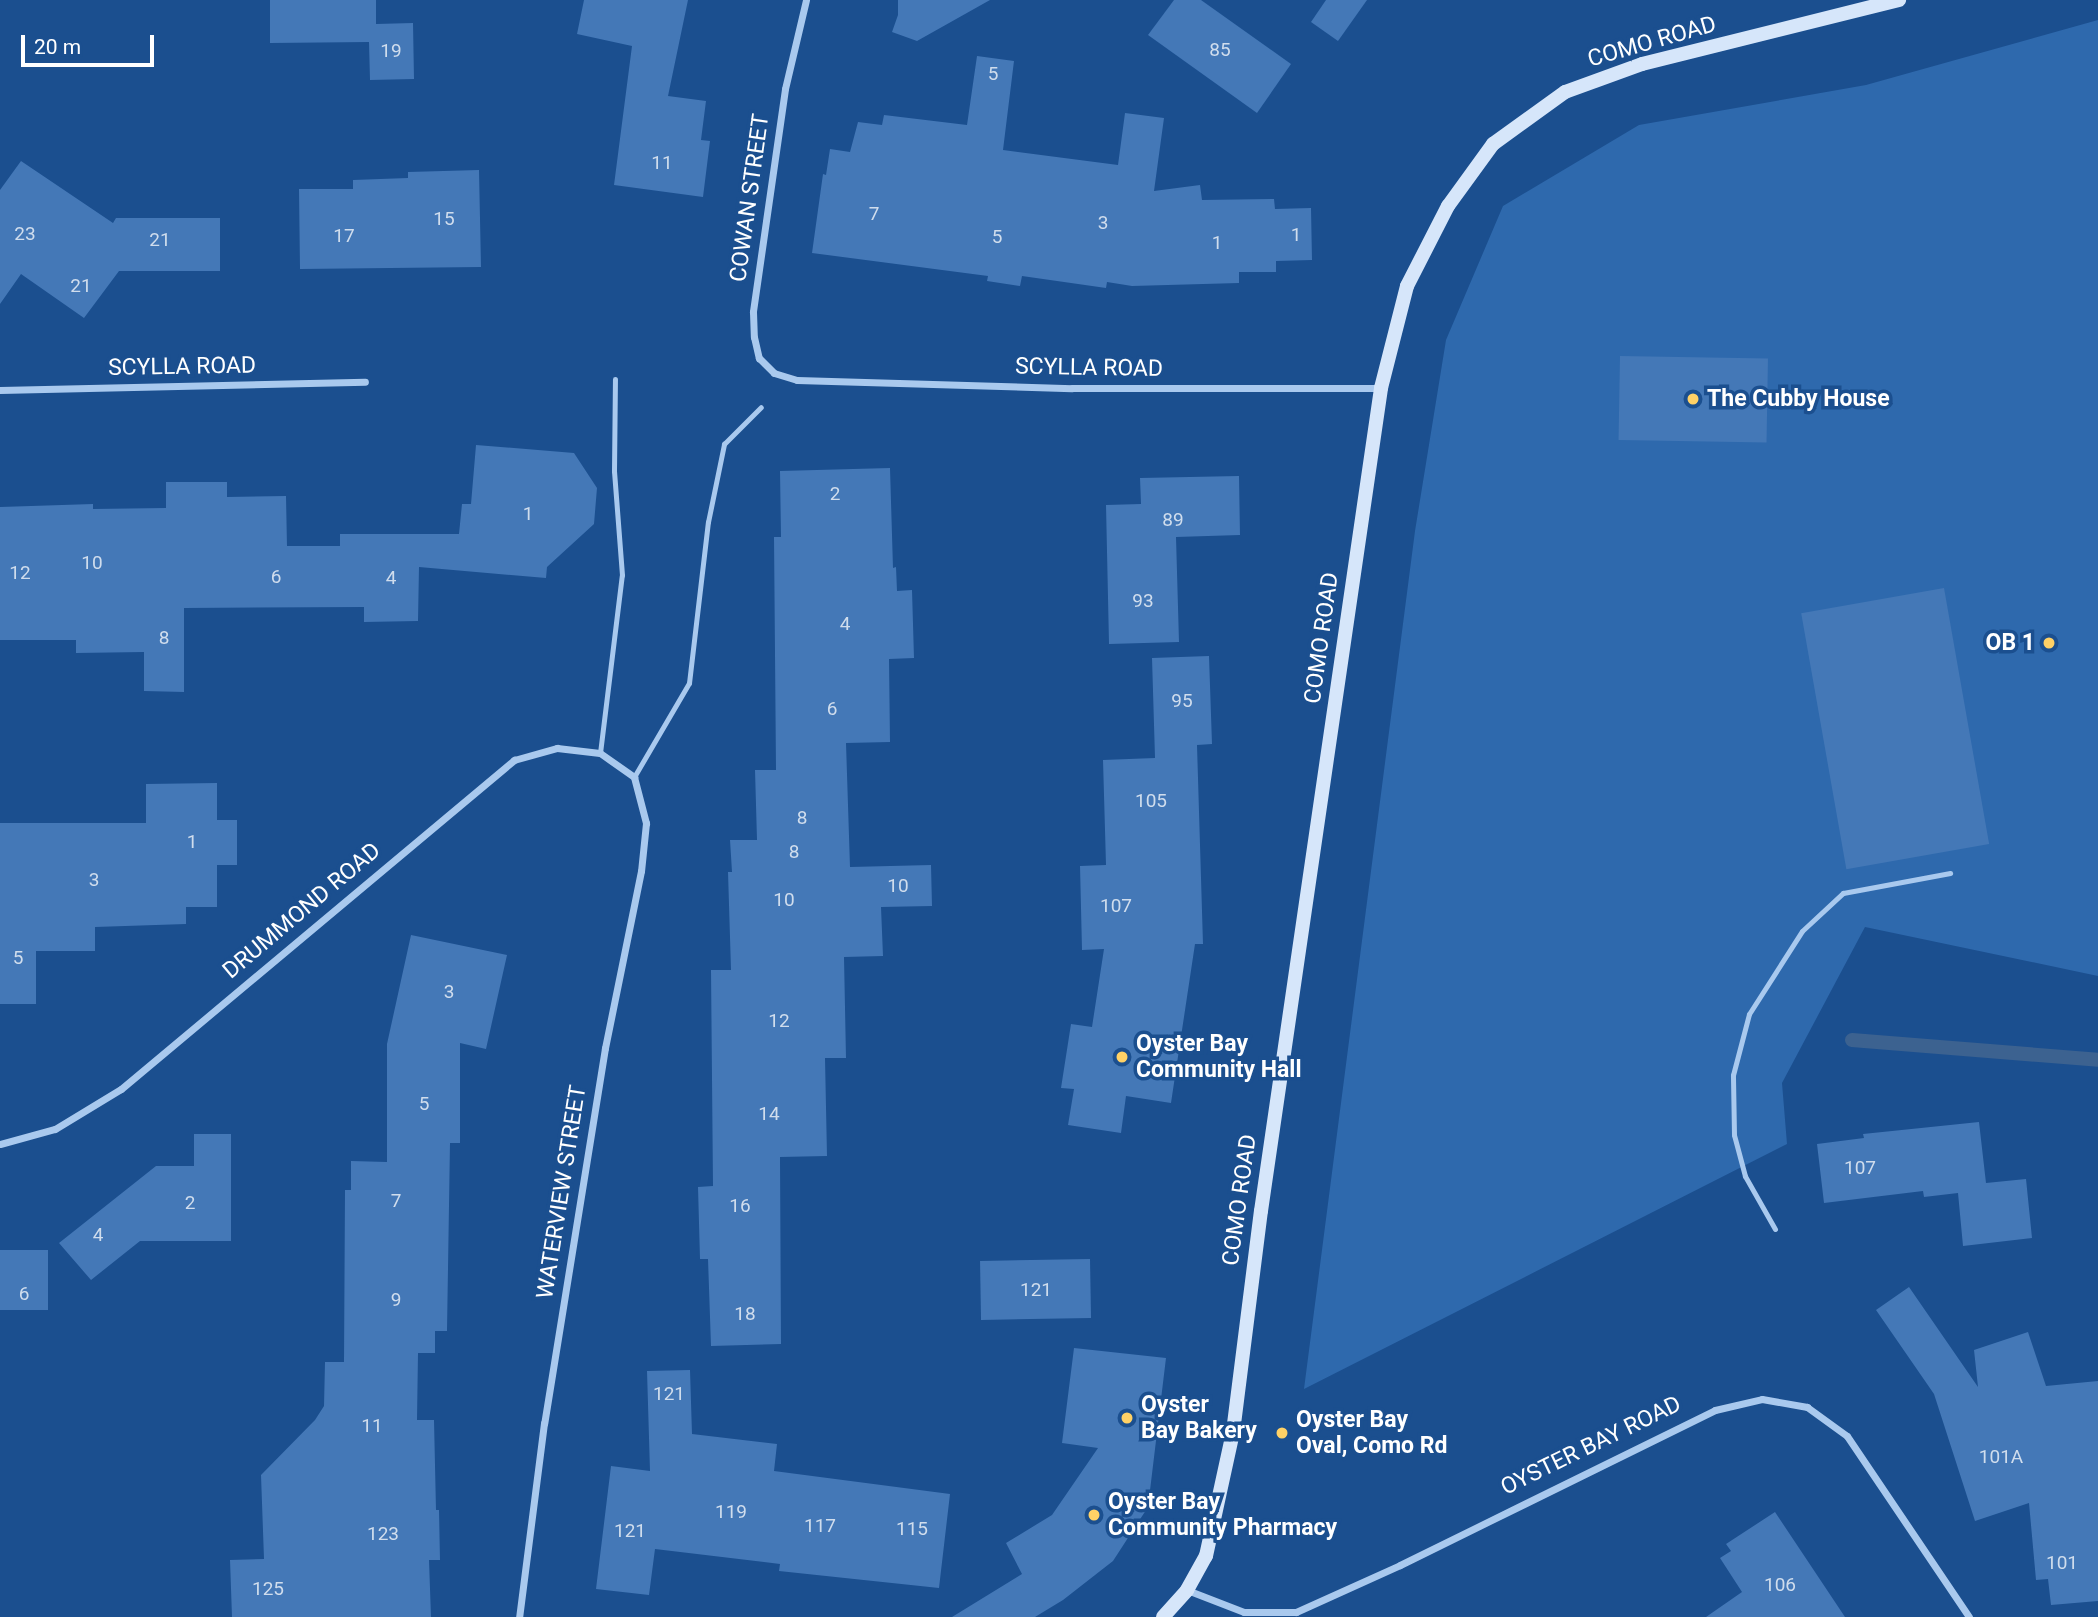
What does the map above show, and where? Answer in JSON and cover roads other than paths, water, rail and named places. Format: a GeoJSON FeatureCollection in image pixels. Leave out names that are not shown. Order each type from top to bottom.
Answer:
{"type":"FeatureCollection","features":[{"type":"Feature","properties":{"kind":"street","name":"COWAN STREET"},"geometry":{"type":"LineString","coordinates":[[797,380],[774,373],[759,358],[754,337],[753,312],[785,89],[806,0]]}},
{"type":"Feature","properties":{"kind":"street","name":"COMO ROAD"},"geometry":{"type":"LineString","coordinates":[[1187,1590],[1206,1556],[1233,1432],[1263,1197],[1381,388],[1408,286],[1448,206],[1493,144],[1565,92],[1642,64],[1899,0]]}},
{"type":"Feature","properties":{"kind":"street","name":"SCYLLA ROAD"},"geometry":{"type":"LineString","coordinates":[[797,380],[1072,388],[1381,388]]}},
{"type":"Feature","properties":{"kind":"street","name":"SCYLLA ROAD"},"geometry":{"type":"LineString","coordinates":[[0,390],[365,382]]}},
{"type":"Feature","properties":{"kind":"street","name":"DRUMMOND ROAD"},"geometry":{"type":"LineString","coordinates":[[0,1144],[55,1129],[121,1089],[514,761],[557,748],[600,753],[634,777]]}},
{"type":"Feature","properties":{"kind":"street","name":"WATERVIEW STREET"},"geometry":{"type":"LineString","coordinates":[[519,1617],[544,1423],[594,1115],[640,871],[646,823],[634,777]]}},
{"type":"Feature","properties":{"kind":"street","name":"OYSTER BAY ROAD"},"geometry":{"type":"LineString","coordinates":[[1187,1590],[1244,1612],[1296,1612],[1378,1576],[1715,1410],[1762,1399],[1807,1407],[1847,1436],[1969,1617]]}},
{"type":"Feature","properties":{"kind":"street"},"geometry":{"type":"LineString","coordinates":[[1163,1617],[1187,1590]]}},
{"type":"Feature","properties":{"kind":"lane"},"geometry":{"type":"LineString","coordinates":[[600,753],[622,575],[614,471],[615,379]]}},
{"type":"Feature","properties":{"kind":"lane"},"geometry":{"type":"LineString","coordinates":[[634,777],[689,682],[708,522],[724,444],[761,407]]}},
{"type":"Feature","properties":{"kind":"lane"},"geometry":{"type":"LineString","coordinates":[[1775,1229],[1745,1176],[1734,1135],[1733,1075],[1749,1014],[1802,931],[1843,893],[1950,873]]}},
{"type":"Feature","properties":{"kind":"waterway"},"geometry":{"type":"LineString","coordinates":[[1852,1040],[2098,1060]]}},
{"type":"Feature","properties":{"kind":"place","name":"The Cubby House"},"geometry":{"type":"Point","coordinates":[1693,399]}},
{"type":"Feature","properties":{"kind":"place","name":"OB 1"},"geometry":{"type":"Point","coordinates":[2049,643]}},
{"type":"Feature","properties":{"kind":"place","name":"Oyster Bay Community Hall"},"geometry":{"type":"Point","coordinates":[1122,1057]}},
{"type":"Feature","properties":{"kind":"place","name":"Oyster Bay Bakery"},"geometry":{"type":"Point","coordinates":[1127,1418]}},
{"type":"Feature","properties":{"kind":"place","name":"Oyster Bay Oval, Como Rd"},"geometry":{"type":"Point","coordinates":[1282,1433]}},
{"type":"Feature","properties":{"kind":"place","name":"Oyster Bay Community Pharmacy"},"geometry":{"type":"Point","coordinates":[1094,1515]}}]}
